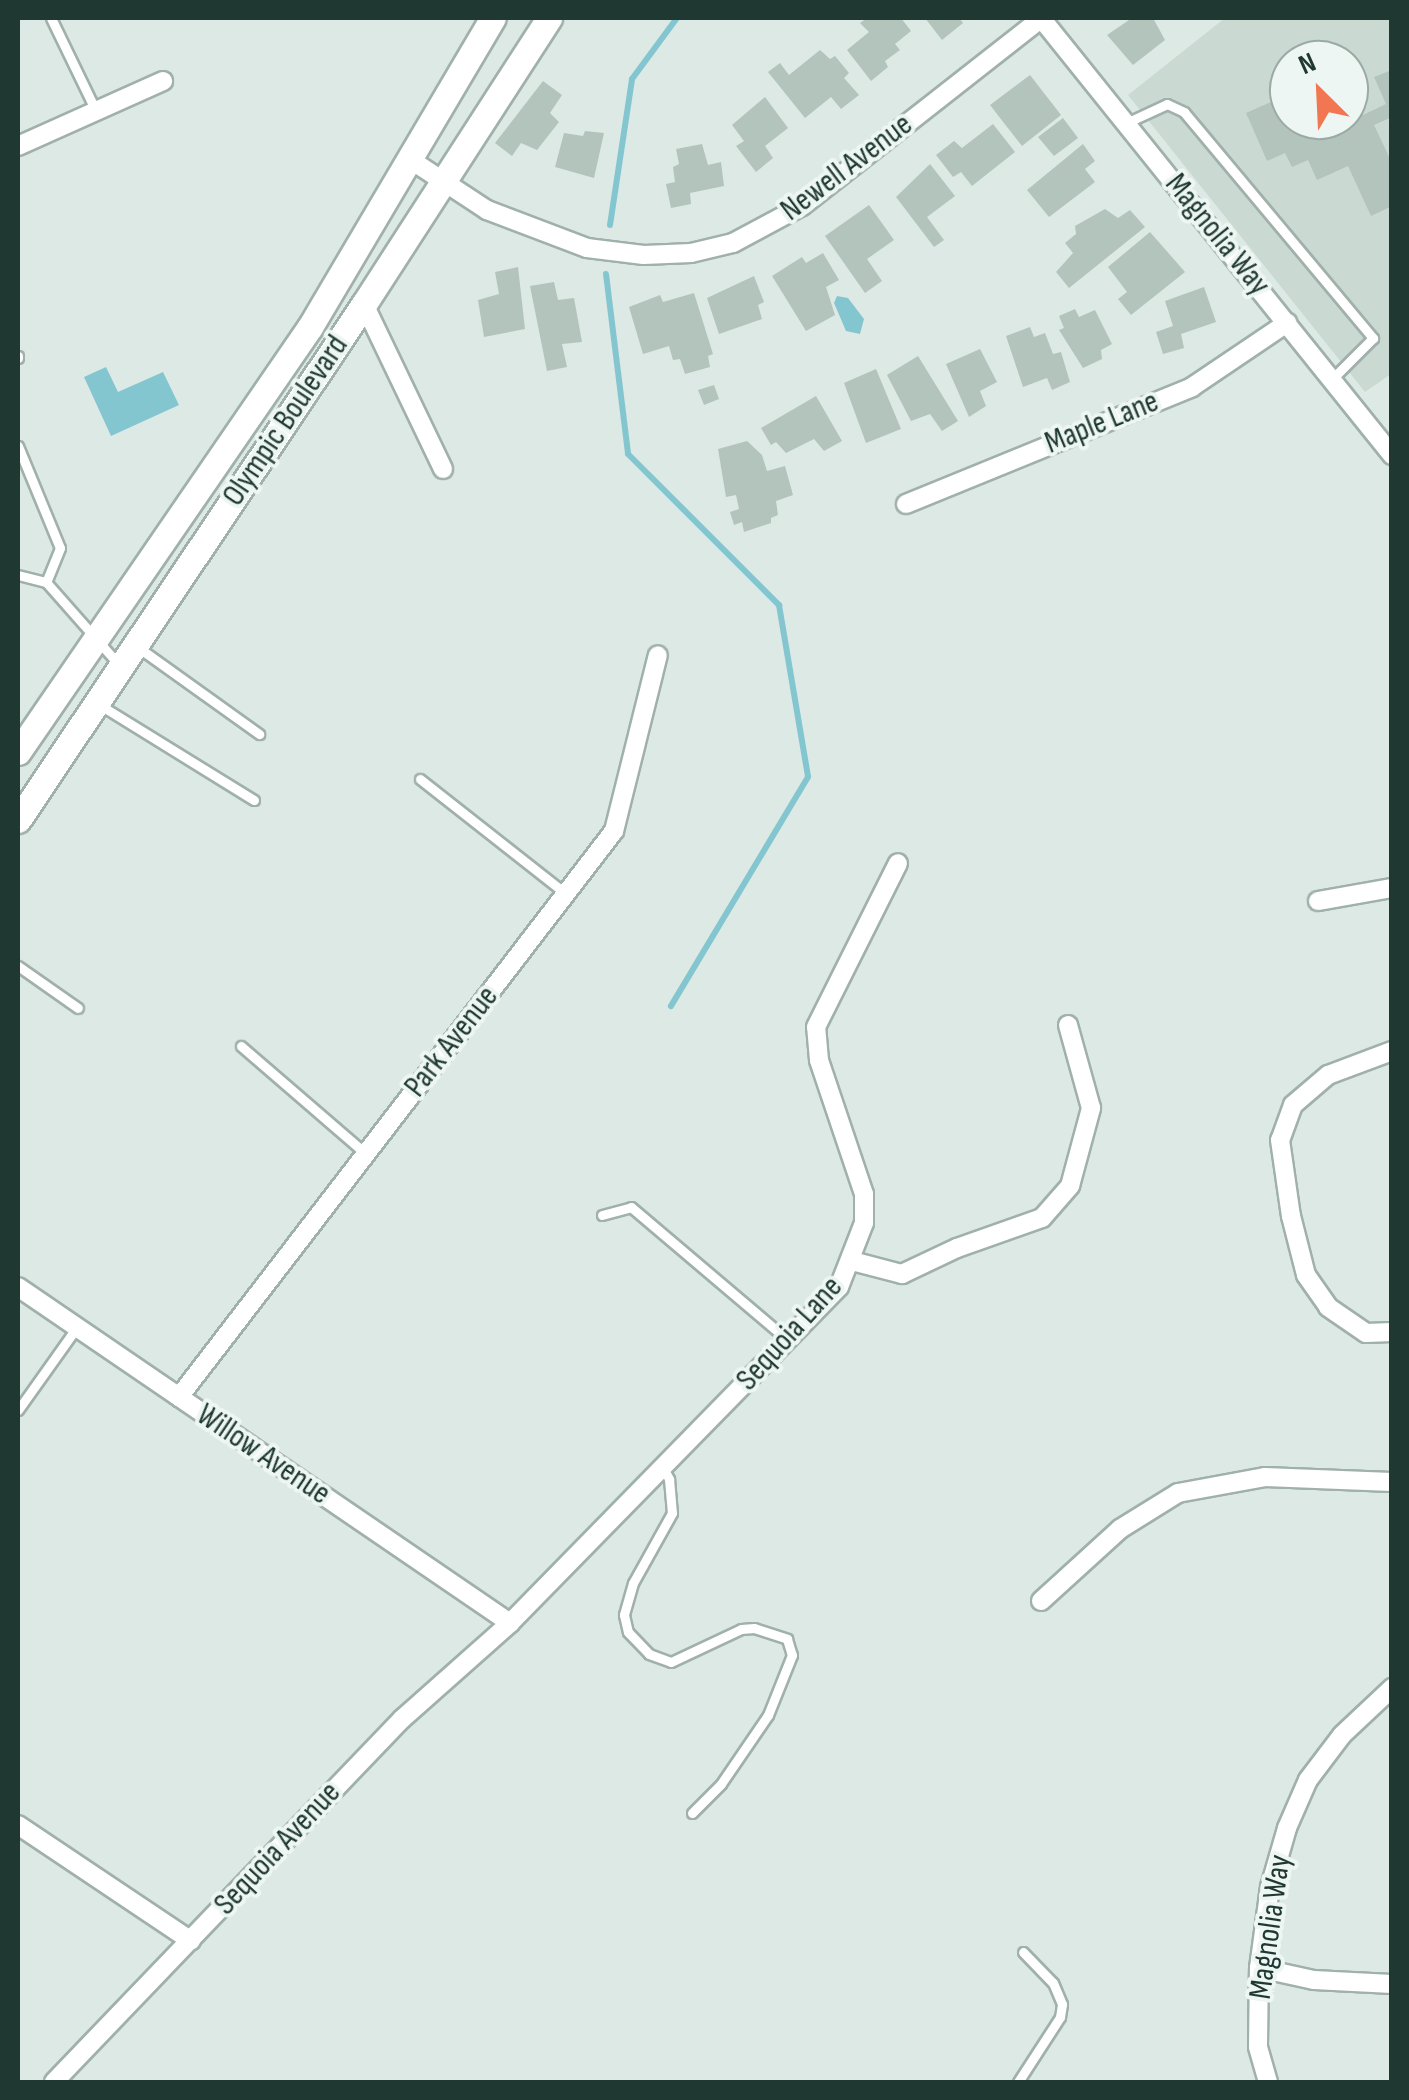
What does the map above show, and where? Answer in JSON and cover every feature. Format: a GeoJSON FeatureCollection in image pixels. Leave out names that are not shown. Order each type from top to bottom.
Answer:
{"type":"FeatureCollection","features":[{"type":"Feature","properties":{"kind":"main road","name":"Olympic Boulevard"},"geometry":{"type":"LineString","coordinates":[[18,752],[310,327],[492,18]]}},
{"type":"Feature","properties":{"kind":"main road","name":"Olympic Boulevard"},"geometry":{"type":"LineString","coordinates":[[18,820],[364,304],[549,18]]}},
{"type":"Feature","properties":{"kind":"street","name":"Newell Avenue"},"geometry":{"type":"LineString","coordinates":[[408,158],[487,210],[587,248],[644,255],[691,252],[733,242],[802,206],[1041,18]]}},
{"type":"Feature","properties":{"kind":"street","name":"Magnolia Way"},"geometry":{"type":"LineString","coordinates":[[1041,18],[1392,455]]}},
{"type":"Feature","properties":{"kind":"street"},"geometry":{"type":"LineString","coordinates":[[18,146],[163,80]]}},
{"type":"Feature","properties":{"kind":"street"},"geometry":{"type":"LineString","coordinates":[[364,304],[443,469]]}},
{"type":"Feature","properties":{"kind":"street","name":"Maple Lane"},"geometry":{"type":"LineString","coordinates":[[906,504],[1192,387],[1287,322]]}},
{"type":"Feature","properties":{"kind":"street","name":"Park Avenue"},"geometry":{"type":"LineString","coordinates":[[179,1397],[614,831],[658,655]]}},
{"type":"Feature","properties":{"kind":"street","name":"Sequoia Lane"},"geometry":{"type":"LineString","coordinates":[[510,1623],[839,1287],[864,1223],[864,1194],[820,1060],[816,1027],[898,863]]}},
{"type":"Feature","properties":{"kind":"street"},"geometry":{"type":"LineString","coordinates":[[1318,901],[1392,888]]}},
{"type":"Feature","properties":{"kind":"street"},"geometry":{"type":"LineString","coordinates":[[852,1261],[902,1274],[957,1248],[1042,1218],[1070,1186],[1091,1108],[1068,1024]]}},
{"type":"Feature","properties":{"kind":"street"},"geometry":{"type":"LineString","coordinates":[[1392,1051],[1328,1075],[1293,1105],[1280,1140],[1291,1216],[1306,1276],[1328,1307],[1366,1333],[1392,1332]]}},
{"type":"Feature","properties":{"kind":"street","name":"Willow Avenue"},"geometry":{"type":"LineString","coordinates":[[18,1287],[510,1623]]}},
{"type":"Feature","properties":{"kind":"street"},"geometry":{"type":"LineString","coordinates":[[1040,1601],[1120,1530],[1178,1493],[1265,1477],[1392,1482]]}},
{"type":"Feature","properties":{"kind":"street","name":"Sequoia Avenue"},"geometry":{"type":"LineString","coordinates":[[54,2082],[402,1720],[510,1623]]}},
{"type":"Feature","properties":{"kind":"street","name":"Magnolia Way"},"geometry":{"type":"LineString","coordinates":[[1268,2082],[1258,2046],[1259,1968],[1270,1887],[1308,1780],[1342,1735],[1392,1688]]}},
{"type":"Feature","properties":{"kind":"street"},"geometry":{"type":"LineString","coordinates":[[18,1825],[191,1941]]}},
{"type":"Feature","properties":{"kind":"street"},"geometry":{"type":"LineString","coordinates":[[1259,1968],[1314,1980],[1392,1984]]}},
{"type":"Feature","properties":{"kind":"lane"},"geometry":{"type":"LineString","coordinates":[[51,18],[96,111]]}},
{"type":"Feature","properties":{"kind":"lane"},"geometry":{"type":"LineString","coordinates":[[1126,123],[1167,104],[1184,112],[1373,338],[1332,379]]}},
{"type":"Feature","properties":{"kind":"lane"},"geometry":{"type":"LineString","coordinates":[[18,446],[60,548],[46,582]]}},
{"type":"Feature","properties":{"kind":"lane"},"geometry":{"type":"LineString","coordinates":[[18,575],[46,582],[97,637],[259,734]]}},
{"type":"Feature","properties":{"kind":"lane"},"geometry":{"type":"LineString","coordinates":[[98,703],[254,800]]}},
{"type":"Feature","properties":{"kind":"lane"},"geometry":{"type":"LineString","coordinates":[[420,779],[566,894]]}},
{"type":"Feature","properties":{"kind":"lane"},"geometry":{"type":"LineString","coordinates":[[18,966],[78,1008]]}},
{"type":"Feature","properties":{"kind":"lane"},"geometry":{"type":"LineString","coordinates":[[241,1046],[366,1154]]}},
{"type":"Feature","properties":{"kind":"lane"},"geometry":{"type":"LineString","coordinates":[[602,1215],[631,1206],[788,1340]]}},
{"type":"Feature","properties":{"kind":"lane"},"geometry":{"type":"LineString","coordinates":[[18,1410],[77,1327]]}},
{"type":"Feature","properties":{"kind":"lane"},"geometry":{"type":"LineString","coordinates":[[663,1468],[669,1479],[672,1513],[627,1600],[625,1626],[636,1644],[659,1660],[671,1662],[741,1630],[754,1628],[787,1638],[792,1655],[768,1715],[721,1784],[692,1813]]}},
{"type":"Feature","properties":{"kind":"lane"},"geometry":{"type":"LineString","coordinates":[[1018,2082],[1060,2017],[1062,2004],[1053,1983],[1022,1952]]}},
{"type":"Feature","properties":{"kind":"shaded area"},"geometry":{"type":"Polygon","coordinates":[[[1225,18],[1391,18],[1391,374],[1365,392],[1128,95],[1225,18]]]}},
{"type":"Feature","properties":{"kind":"water"},"geometry":{"type":"Polygon","coordinates":[[[837,296],[848,298],[864,319],[860,334],[846,331],[834,303],[837,296]]]}},
{"type":"Feature","properties":{"kind":"water"},"geometry":{"type":"Polygon","coordinates":[[[106,367],[118,392],[163,372],[179,405],[111,436],[84,377],[106,367]]]}},
{"type":"Feature","properties":{"kind":"building"},"geometry":{"type":"Polygon","coordinates":[[[867,18],[901,18],[911,31],[895,44],[900,50],[885,61],[888,67],[871,81],[847,50],[869,32],[860,23],[867,18]]]}},
{"type":"Feature","properties":{"kind":"building"},"geometry":{"type":"Polygon","coordinates":[[[925,18],[959,18],[963,23],[942,40],[925,18]]]}},
{"type":"Feature","properties":{"kind":"building"},"geometry":{"type":"Polygon","coordinates":[[[1132,18],[1153,18],[1165,40],[1133,65],[1107,35],[1132,18]]]}},
{"type":"Feature","properties":{"kind":"building"},"geometry":{"type":"Polygon","coordinates":[[[820,50],[830,59],[835,56],[849,73],[844,78],[859,95],[841,109],[831,97],[805,118],[768,72],[780,63],[789,75],[820,50]]]}},
{"type":"Feature","properties":{"kind":"building"},"geometry":{"type":"Polygon","coordinates":[[[1392,70],[1392,117],[1374,125],[1392,163],[1392,206],[1371,216],[1348,166],[1317,180],[1308,160],[1292,167],[1285,153],[1267,161],[1246,113],[1269,103],[1269,140],[1369,140],[1369,112],[1386,104],[1374,77],[1392,70]]]}},
{"type":"Feature","properties":{"kind":"building"},"geometry":{"type":"Polygon","coordinates":[[[1030,75],[1061,115],[1022,146],[990,105],[1030,75]]]}},
{"type":"Feature","properties":{"kind":"building"},"geometry":{"type":"Polygon","coordinates":[[[543,81],[562,95],[550,113],[559,122],[537,150],[521,143],[512,156],[495,143],[543,81]]]}},
{"type":"Feature","properties":{"kind":"building"},"geometry":{"type":"Polygon","coordinates":[[[765,97],[788,128],[765,146],[773,158],[756,172],[736,146],[744,141],[732,125],[765,97]]]}},
{"type":"Feature","properties":{"kind":"building"},"geometry":{"type":"Polygon","coordinates":[[[1063,118],[1078,138],[1054,156],[1038,137],[1063,118]]]}},
{"type":"Feature","properties":{"kind":"building"},"geometry":{"type":"Polygon","coordinates":[[[993,124],[1015,152],[972,186],[961,172],[953,177],[936,155],[954,141],[962,148],[993,124]]]}},
{"type":"Feature","properties":{"kind":"building"},"geometry":{"type":"Polygon","coordinates":[[[585,131],[604,133],[594,178],[555,167],[564,133],[583,136],[585,131]]]}},
{"type":"Feature","properties":{"kind":"building"},"geometry":{"type":"Polygon","coordinates":[[[702,144],[708,165],[721,162],[724,186],[690,193],[691,204],[671,208],[666,184],[675,182],[673,167],[679,164],[676,149],[702,144]]]}},
{"type":"Feature","properties":{"kind":"building"},"geometry":{"type":"Polygon","coordinates":[[[1083,144],[1095,161],[1085,169],[1095,182],[1049,217],[1027,190],[1083,144]]]}},
{"type":"Feature","properties":{"kind":"building"},"geometry":{"type":"Polygon","coordinates":[[[930,164],[955,196],[927,217],[944,240],[934,247],[896,197],[930,164]]]}},
{"type":"Feature","properties":{"kind":"building"},"geometry":{"type":"Polygon","coordinates":[[[869,205],[894,240],[867,259],[882,281],[865,293],[825,236],[869,205]]]}},
{"type":"Feature","properties":{"kind":"building"},"geometry":{"type":"Polygon","coordinates":[[[1105,209],[1118,218],[1130,210],[1145,227],[1069,288],[1056,272],[1073,253],[1065,243],[1076,234],[1075,226],[1105,209]]]}},
{"type":"Feature","properties":{"kind":"building"},"geometry":{"type":"Polygon","coordinates":[[[1150,232],[1185,272],[1131,315],[1118,299],[1127,292],[1108,267],[1150,232]]]}},
{"type":"Feature","properties":{"kind":"building"},"geometry":{"type":"Polygon","coordinates":[[[823,253],[839,280],[826,287],[835,315],[806,331],[772,276],[802,257],[806,263],[823,253]]]}},
{"type":"Feature","properties":{"kind":"building"},"geometry":{"type":"Polygon","coordinates":[[[518,267],[525,329],[484,337],[478,300],[499,294],[495,272],[518,267]]]}},
{"type":"Feature","properties":{"kind":"building"},"geometry":{"type":"Polygon","coordinates":[[[754,276],[764,302],[758,305],[762,319],[719,334],[707,298],[754,276]]]}},
{"type":"Feature","properties":{"kind":"building"},"geometry":{"type":"Polygon","coordinates":[[[554,282],[558,300],[574,298],[582,342],[562,344],[567,367],[547,371],[530,286],[554,282]]]}},
{"type":"Feature","properties":{"kind":"building"},"geometry":{"type":"Polygon","coordinates":[[[1204,287],[1216,322],[1181,334],[1184,348],[1163,354],[1156,332],[1173,326],[1165,301],[1204,287]]]}},
{"type":"Feature","properties":{"kind":"building"},"geometry":{"type":"Polygon","coordinates":[[[694,293],[713,354],[708,356],[710,367],[685,374],[680,359],[673,360],[669,346],[643,354],[629,307],[660,295],[663,302],[694,293]]]}},
{"type":"Feature","properties":{"kind":"building"},"geometry":{"type":"Polygon","coordinates":[[[1075,309],[1079,317],[1095,310],[1112,344],[1101,350],[1102,359],[1083,368],[1059,330],[1064,328],[1059,316],[1075,309]]]}},
{"type":"Feature","properties":{"kind":"building"},"geometry":{"type":"Polygon","coordinates":[[[1030,327],[1034,337],[1045,333],[1053,354],[1061,352],[1070,382],[1052,390],[1047,378],[1023,387],[1006,336],[1030,327]]]}},
{"type":"Feature","properties":{"kind":"building"},"geometry":{"type":"Polygon","coordinates":[[[980,349],[997,382],[980,391],[986,406],[969,417],[946,364],[980,349]]]}},
{"type":"Feature","properties":{"kind":"building"},"geometry":{"type":"Polygon","coordinates":[[[918,356],[958,421],[942,431],[930,414],[911,421],[887,375],[918,356]]]}},
{"type":"Feature","properties":{"kind":"building"},"geometry":{"type":"Polygon","coordinates":[[[876,369],[901,429],[866,443],[844,383],[876,369]]]}},
{"type":"Feature","properties":{"kind":"building"},"geometry":{"type":"Polygon","coordinates":[[[714,385],[719,399],[704,405],[698,390],[714,385]]]}},
{"type":"Feature","properties":{"kind":"building"},"geometry":{"type":"Polygon","coordinates":[[[816,396],[842,441],[824,451],[814,439],[786,453],[776,442],[771,445],[761,428],[816,396]]]}},
{"type":"Feature","properties":{"kind":"building"},"geometry":{"type":"Polygon","coordinates":[[[747,441],[762,455],[767,471],[785,466],[793,495],[776,501],[778,515],[771,518],[771,523],[744,532],[742,522],[734,525],[730,512],[739,509],[736,495],[726,497],[718,449],[747,441]]]}},
{"type":"Feature","properties":{"kind":"waterway"},"geometry":{"type":"LineString","coordinates":[[610,225],[632,79],[677,18]]}},
{"type":"Feature","properties":{"kind":"waterway"},"geometry":{"type":"LineString","coordinates":[[606,274],[628,454],[779,605],[808,777],[671,1006]]}}]}
